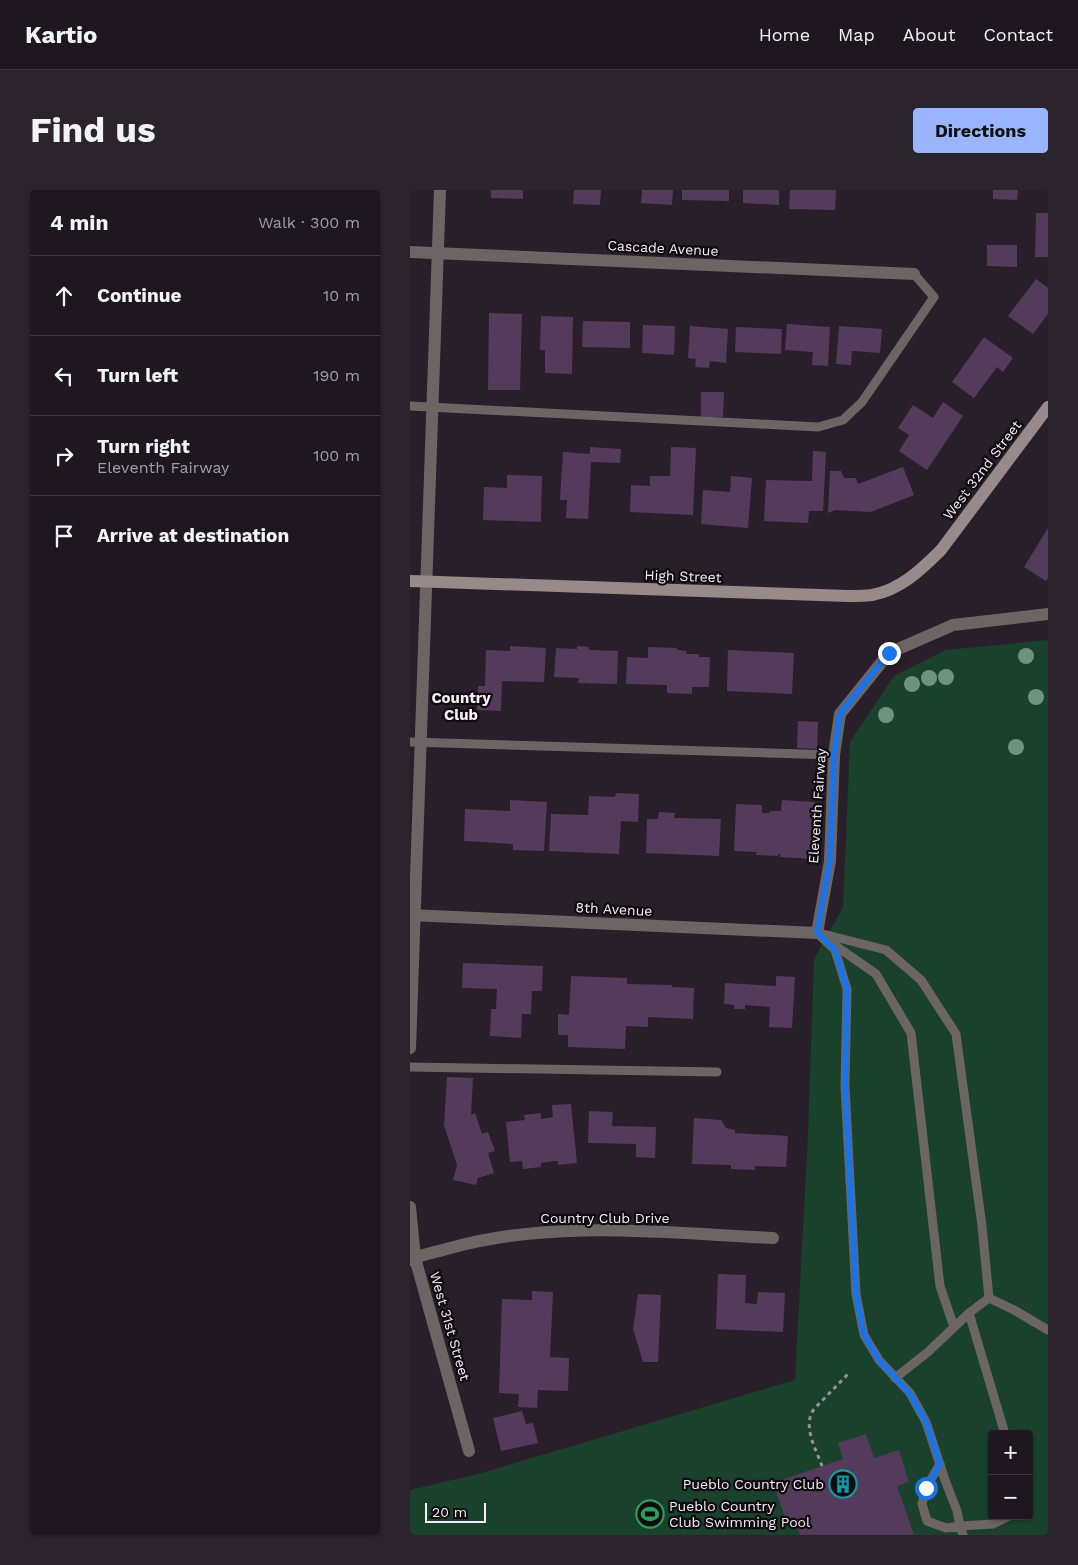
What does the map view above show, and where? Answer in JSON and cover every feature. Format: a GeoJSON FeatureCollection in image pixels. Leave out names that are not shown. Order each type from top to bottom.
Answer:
{"type":"FeatureCollection","features":[{"type":"Feature","properties":{"kind":"street"},"geometry":{"type":"LineString","coordinates":[[410,1048],[416,743],[427,582],[440,190]]}},
{"type":"Feature","properties":{"kind":"street","name":"Cascade Avenue"},"geometry":{"type":"LineString","coordinates":[[410,252],[914,274]]}},
{"type":"Feature","properties":{"kind":"street","name":"West 32nd Street"},"geometry":{"type":"LineString","coordinates":[[941,550],[1048,407]]}},
{"type":"Feature","properties":{"kind":"street","name":"High Street"},"geometry":{"type":"LineString","coordinates":[[410,582],[848,596],[873,595],[901,585],[923,568],[941,550]]}},
{"type":"Feature","properties":{"kind":"street","name":"Eleventh Fairway"},"geometry":{"type":"LineString","coordinates":[[817,932],[830,860],[834,755],[840,714],[889,653],[953,625],[1048,614]]}},
{"type":"Feature","properties":{"kind":"street","name":"8th Avenue"},"geometry":{"type":"LineString","coordinates":[[412,915],[817,932]]}},
{"type":"Feature","properties":{"kind":"street","name":"West 31st Street"},"geometry":{"type":"LineString","coordinates":[[410,1207],[412,1259],[469,1451]]}},
{"type":"Feature","properties":{"kind":"street","name":"Country Club Drive"},"geometry":{"type":"LineString","coordinates":[[412,1259],[475,1241],[535,1232],[614,1230],[773,1238]]}},
{"type":"Feature","properties":{"kind":"lane"},"geometry":{"type":"LineString","coordinates":[[410,406],[818,427],[844,420],[862,402],[934,297],[914,274]]}},
{"type":"Feature","properties":{"kind":"lane"},"geometry":{"type":"LineString","coordinates":[[416,743],[834,755]]}},
{"type":"Feature","properties":{"kind":"lane"},"geometry":{"type":"LineString","coordinates":[[817,932],[886,950],[921,980],[956,1034],[982,1226],[989,1298]]}},
{"type":"Feature","properties":{"kind":"lane"},"geometry":{"type":"LineString","coordinates":[[817,932],[876,974],[911,1033],[940,1286],[954,1327]]}},
{"type":"Feature","properties":{"kind":"lane"},"geometry":{"type":"LineString","coordinates":[[817,932],[835,950],[847,989],[845,1086],[856,1294],[864,1335],[879,1360],[910,1394],[926,1422],[957,1511],[961,1530]]}},
{"type":"Feature","properties":{"kind":"lane"},"geometry":{"type":"LineString","coordinates":[[410,1067],[717,1072]]}},
{"type":"Feature","properties":{"kind":"lane"},"geometry":{"type":"LineString","coordinates":[[895,1378],[928,1352],[969,1313],[989,1298]]}},
{"type":"Feature","properties":{"kind":"lane"},"geometry":{"type":"LineString","coordinates":[[989,1298],[1048,1330]]}},
{"type":"Feature","properties":{"kind":"lane"},"geometry":{"type":"LineString","coordinates":[[969,1313],[1004,1430]]}},
{"type":"Feature","properties":{"kind":"lane"},"geometry":{"type":"LineString","coordinates":[[940,1464],[926,1488],[922,1504],[927,1520],[946,1528],[961,1530],[993,1524],[1001,1520]]}},
{"type":"Feature","properties":{"kind":"path"},"geometry":{"type":"LineString","coordinates":[[822,1466],[809,1428],[810,1416],[814,1409],[848,1374]]}},
{"type":"Feature","properties":{"kind":"green space","name":"Pueblo Country Club"},"geometry":{"type":"Polygon","coordinates":[[[1048,640],[1048,1535],[410,1535],[410,1490],[478,1474],[795,1380],[808,1135],[814,959],[843,907],[850,742],[894,676],[946,650],[1048,640]]]}},
{"type":"Feature","properties":{"kind":"building"},"geometry":{"type":"Polygon","coordinates":[[[491,190],[523,190],[523,199],[491,198],[491,190]]]}},
{"type":"Feature","properties":{"kind":"building"},"geometry":{"type":"Polygon","coordinates":[[[574,190],[601,190],[600,205],[573,204],[574,190]]]}},
{"type":"Feature","properties":{"kind":"building"},"geometry":{"type":"Polygon","coordinates":[[[642,190],[673,190],[672,205],[641,203],[642,190]]]}},
{"type":"Feature","properties":{"kind":"building"},"geometry":{"type":"Polygon","coordinates":[[[682,190],[729,190],[729,201],[682,200],[682,190]]]}},
{"type":"Feature","properties":{"kind":"building"},"geometry":{"type":"Polygon","coordinates":[[[743,190],[779,190],[779,205],[743,203],[743,190]]]}},
{"type":"Feature","properties":{"kind":"building"},"geometry":{"type":"Polygon","coordinates":[[[790,190],[836,190],[835,210],[789,209],[790,190]]]}},
{"type":"Feature","properties":{"kind":"building"},"geometry":{"type":"Polygon","coordinates":[[[993,190],[1018,190],[1017,200],[993,199],[993,190]]]}},
{"type":"Feature","properties":{"kind":"building"},"geometry":{"type":"Polygon","coordinates":[[[1036,213],[1048,213],[1048,257],[1035,257],[1036,213]]]}},
{"type":"Feature","properties":{"kind":"building"},"geometry":{"type":"Polygon","coordinates":[[[987,245],[1017,245],[1017,267],[987,266],[987,245]]]}},
{"type":"Feature","properties":{"kind":"building"},"geometry":{"type":"Polygon","coordinates":[[[1036,279],[1048,288],[1048,314],[1033,334],[1008,316],[1036,279]]]}},
{"type":"Feature","properties":{"kind":"building"},"geometry":{"type":"Polygon","coordinates":[[[489,313],[522,314],[520,390],[488,390],[489,313]]]}},
{"type":"Feature","properties":{"kind":"building"},"geometry":{"type":"Polygon","coordinates":[[[541,316],[573,317],[572,374],[545,373],[545,350],[540,350],[541,316]]]}},
{"type":"Feature","properties":{"kind":"building"},"geometry":{"type":"Polygon","coordinates":[[[583,321],[630,322],[630,348],[582,347],[583,321]]]}},
{"type":"Feature","properties":{"kind":"building"},"geometry":{"type":"Polygon","coordinates":[[[787,324],[830,327],[828,366],[812,365],[813,352],[785,350],[787,324]]]}},
{"type":"Feature","properties":{"kind":"building"},"geometry":{"type":"Polygon","coordinates":[[[643,325],[675,326],[674,355],[642,353],[643,325]]]}},
{"type":"Feature","properties":{"kind":"building"},"geometry":{"type":"Polygon","coordinates":[[[690,326],[728,329],[726,363],[710,361],[709,368],[695,367],[696,359],[688,358],[690,326]]]}},
{"type":"Feature","properties":{"kind":"building"},"geometry":{"type":"Polygon","coordinates":[[[839,326],[882,329],[880,353],[852,351],[851,365],[836,364],[839,326]]]}},
{"type":"Feature","properties":{"kind":"building"},"geometry":{"type":"Polygon","coordinates":[[[736,327],[782,329],[781,354],[735,352],[736,327]]]}},
{"type":"Feature","properties":{"kind":"building"},"geometry":{"type":"Polygon","coordinates":[[[984,337],[1013,358],[1003,372],[997,367],[974,398],[952,382],[984,337]]]}},
{"type":"Feature","properties":{"kind":"building"},"geometry":{"type":"Polygon","coordinates":[[[701,392],[724,392],[723,417],[701,417],[701,392]]]}},
{"type":"Feature","properties":{"kind":"building"},"geometry":{"type":"Polygon","coordinates":[[[943,402],[963,416],[927,470],[899,451],[909,435],[898,428],[913,405],[933,418],[943,402]]]}},
{"type":"Feature","properties":{"kind":"building"},"geometry":{"type":"Polygon","coordinates":[[[590,447],[621,449],[620,463],[591,462],[588,519],[566,518],[567,500],[560,500],[563,452],[590,454],[590,447]]]}},
{"type":"Feature","properties":{"kind":"building"},"geometry":{"type":"Polygon","coordinates":[[[671,447],[696,448],[693,515],[630,512],[631,485],[650,486],[650,476],[670,476],[671,447]]]}},
{"type":"Feature","properties":{"kind":"building"},"geometry":{"type":"Polygon","coordinates":[[[813,451],[826,452],[823,511],[809,511],[808,523],[764,521],[766,480],[812,481],[813,451]]]}},
{"type":"Feature","properties":{"kind":"building"},"geometry":{"type":"Polygon","coordinates":[[[903,467],[914,495],[871,512],[835,510],[828,513],[830,471],[841,471],[844,478],[856,478],[858,484],[903,467]]]}},
{"type":"Feature","properties":{"kind":"building"},"geometry":{"type":"Polygon","coordinates":[[[507,475],[542,476],[541,522],[483,520],[484,487],[507,488],[507,475]]]}},
{"type":"Feature","properties":{"kind":"building"},"geometry":{"type":"Polygon","coordinates":[[[731,476],[752,478],[748,528],[701,524],[703,490],[730,492],[731,476]]]}},
{"type":"Feature","properties":{"kind":"building"},"geometry":{"type":"Polygon","coordinates":[[[1048,528],[1048,578],[1046,581],[1024,567],[1048,528]]]}},
{"type":"Feature","properties":{"kind":"building"},"geometry":{"type":"Polygon","coordinates":[[[510,646],[546,648],[544,682],[502,681],[501,711],[477,710],[478,686],[485,686],[486,650],[510,651],[510,646]]]}},
{"type":"Feature","properties":{"kind":"building"},"geometry":{"type":"Polygon","coordinates":[[[577,646],[589,647],[589,650],[618,651],[617,684],[578,683],[579,678],[554,677],[556,648],[577,649],[577,646]]]}},
{"type":"Feature","properties":{"kind":"building"},"geometry":{"type":"Polygon","coordinates":[[[648,647],[677,648],[677,650],[687,651],[686,654],[699,654],[699,657],[710,657],[709,687],[692,687],[692,694],[667,693],[667,685],[626,684],[627,657],[648,658],[648,647]]]}},
{"type":"Feature","properties":{"kind":"building"},"geometry":{"type":"Polygon","coordinates":[[[728,650],[794,653],[792,694],[727,691],[728,650]]]}},
{"type":"Feature","properties":{"kind":"building"},"geometry":{"type":"Polygon","coordinates":[[[798,721],[818,722],[817,749],[797,748],[798,721]]]}},
{"type":"Feature","properties":{"kind":"building"},"geometry":{"type":"Polygon","coordinates":[[[616,793],[639,794],[638,822],[621,821],[619,854],[549,851],[551,814],[588,815],[589,796],[615,797],[616,793]]]}},
{"type":"Feature","properties":{"kind":"building"},"geometry":{"type":"Polygon","coordinates":[[[510,800],[547,802],[544,851],[513,850],[513,844],[464,841],[465,809],[510,811],[510,800]]]}},
{"type":"Feature","properties":{"kind":"building"},"geometry":{"type":"Polygon","coordinates":[[[782,800],[815,802],[813,859],[780,857],[780,854],[778,856],[756,855],[757,852],[734,851],[736,804],[762,805],[762,813],[770,813],[770,811],[781,811],[782,800]]]}},
{"type":"Feature","properties":{"kind":"building"},"geometry":{"type":"Polygon","coordinates":[[[659,812],[675,813],[674,818],[721,819],[719,856],[646,853],[647,819],[658,819],[659,812]]]}},
{"type":"Feature","properties":{"kind":"building"},"geometry":{"type":"Polygon","coordinates":[[[463,963],[543,966],[542,991],[532,991],[531,1014],[522,1014],[521,1038],[490,1036],[491,1009],[496,1009],[497,989],[462,988],[463,963]]]}},
{"type":"Feature","properties":{"kind":"building"},"geometry":{"type":"Polygon","coordinates":[[[571,976],[627,978],[627,984],[672,985],[672,987],[694,988],[693,1019],[648,1017],[648,1027],[626,1026],[625,1049],[568,1047],[568,1035],[558,1035],[558,1014],[569,1015],[571,976]]]}},
{"type":"Feature","properties":{"kind":"building"},"geometry":{"type":"Polygon","coordinates":[[[776,976],[795,977],[792,1028],[769,1027],[770,1007],[745,1005],[745,1009],[734,1009],[734,1005],[724,1004],[725,983],[776,986],[776,976]]]}},
{"type":"Feature","properties":{"kind":"building"},"geometry":{"type":"Polygon","coordinates":[[[447,1077],[473,1078],[471,1115],[475,1113],[482,1134],[488,1132],[495,1151],[488,1153],[494,1173],[478,1178],[476,1185],[453,1180],[457,1165],[444,1125],[447,1077]]]}},
{"type":"Feature","properties":{"kind":"building"},"geometry":{"type":"Polygon","coordinates":[[[571,1104],[577,1163],[558,1165],[558,1161],[553,1161],[541,1163],[541,1167],[523,1169],[522,1161],[510,1162],[506,1122],[525,1120],[524,1115],[541,1113],[541,1119],[553,1117],[552,1105],[571,1104]]]}},
{"type":"Feature","properties":{"kind":"building"},"geometry":{"type":"Polygon","coordinates":[[[589,1111],[613,1112],[612,1126],[656,1127],[655,1158],[636,1157],[636,1144],[588,1143],[589,1111]]]}},
{"type":"Feature","properties":{"kind":"building"},"geometry":{"type":"Polygon","coordinates":[[[694,1118],[721,1120],[726,1128],[735,1130],[735,1133],[788,1136],[786,1167],[755,1166],[755,1170],[731,1169],[731,1165],[692,1164],[694,1118]]]}},
{"type":"Feature","properties":{"kind":"building"},"geometry":{"type":"Polygon","coordinates":[[[718,1274],[746,1275],[745,1303],[757,1304],[758,1292],[785,1293],[783,1332],[716,1329],[718,1274]]]}},
{"type":"Feature","properties":{"kind":"building"},"geometry":{"type":"Polygon","coordinates":[[[532,1291],[553,1292],[550,1357],[569,1358],[568,1391],[538,1390],[537,1408],[518,1407],[519,1394],[499,1393],[502,1299],[532,1300],[532,1291]]]}},
{"type":"Feature","properties":{"kind":"building"},"geometry":{"type":"Polygon","coordinates":[[[638,1294],[661,1295],[658,1362],[643,1362],[633,1329],[638,1294]]]}},
{"type":"Feature","properties":{"kind":"building"},"geometry":{"type":"Polygon","coordinates":[[[522,1411],[526,1424],[533,1423],[538,1443],[501,1451],[493,1418],[522,1411]]]}},
{"type":"Feature","properties":{"kind":"building","name":"Pueblo Country Club"},"geometry":{"type":"Polygon","coordinates":[[[866,1434],[874,1458],[899,1450],[909,1482],[897,1486],[914,1535],[800,1535],[794,1517],[786,1520],[776,1492],[784,1489],[781,1480],[843,1459],[838,1443],[866,1434]]]}},
{"type":"Feature","properties":{"kind":"place","name":"Pueblo Country Club"},"geometry":{"type":"Point","coordinates":[843,1484]}},
{"type":"Feature","properties":{"kind":"place","name":"Pueblo Country Club Swimming Pool"},"geometry":{"type":"Point","coordinates":[650,1514]}},
{"type":"Feature","properties":{"kind":"district","name":"Country Club"},"geometry":{"type":"Point","coordinates":[461,706]}},
{"type":"Feature","properties":{"kind":"route"},"geometry":{"type":"LineString","coordinates":[[889,653],[840,714],[834,755],[830,860],[817,932],[835,950],[847,989],[845,1086],[856,1294],[864,1335],[879,1360],[910,1394],[926,1422],[940,1464],[926,1488]]}}]}
